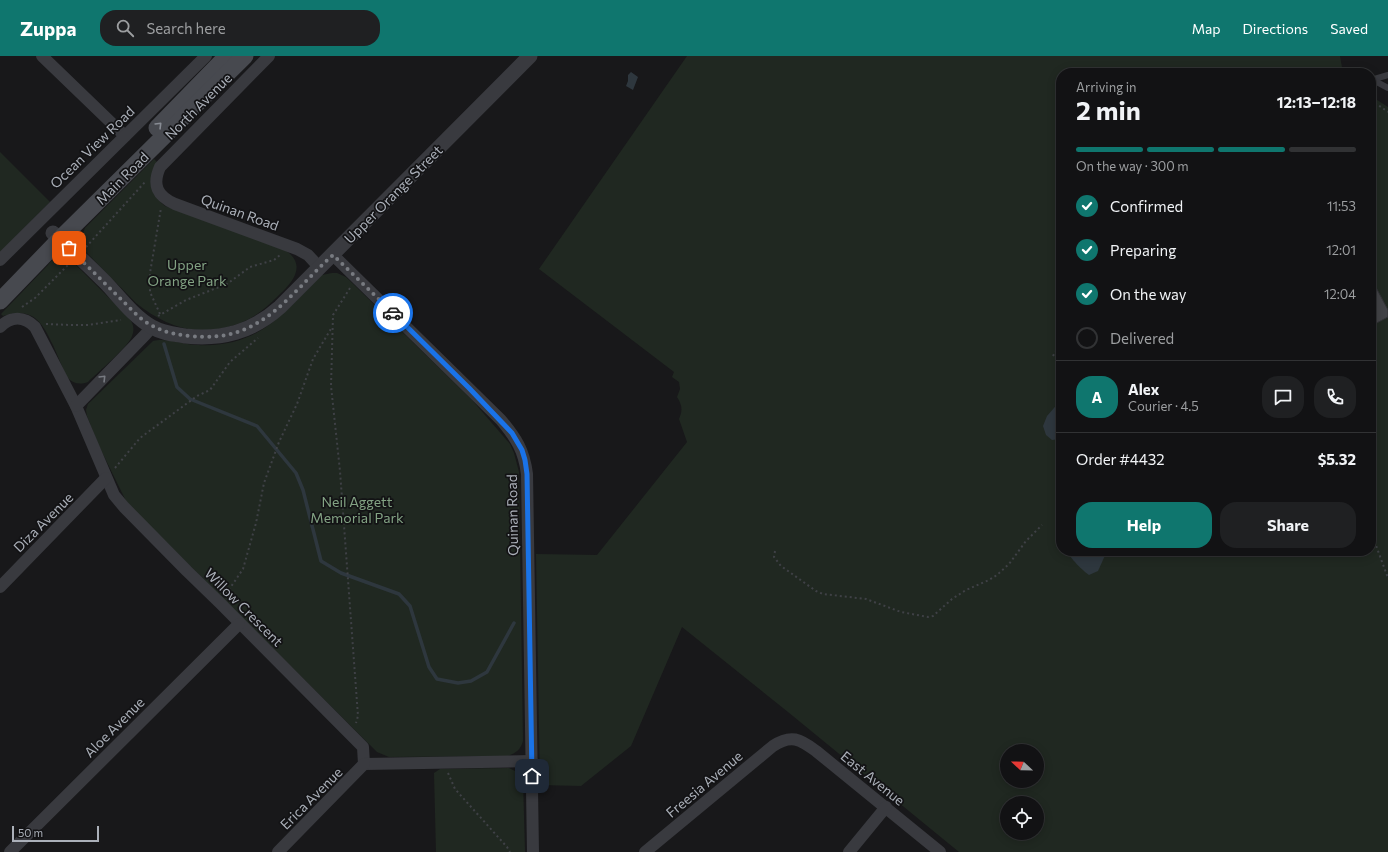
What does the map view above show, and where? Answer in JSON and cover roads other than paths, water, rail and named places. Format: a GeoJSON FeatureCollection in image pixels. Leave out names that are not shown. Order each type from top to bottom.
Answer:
{"type":"FeatureCollection","features":[{"type":"Feature","properties":{"kind":"main road","name":"Main Road"},"geometry":{"type":"LineString","coordinates":[[0,301],[56,236],[227,56]]}},
{"type":"Feature","properties":{"kind":"main road","name":"Main Road"},"geometry":{"type":"LineString","coordinates":[[0,285],[56,236],[245,56]]}},
{"type":"Feature","properties":{"kind":"street"},"geometry":{"type":"LineString","coordinates":[[42,56],[126,136]]}},
{"type":"Feature","properties":{"kind":"street","name":"Ocean View Road"},"geometry":{"type":"LineString","coordinates":[[0,260],[206,56]]}},
{"type":"Feature","properties":{"kind":"street","name":"North Avenue"},"geometry":{"type":"LineString","coordinates":[[161,195],[156,181],[160,167],[269,56]]}},
{"type":"Feature","properties":{"kind":"street","name":"Upper Orange Street"},"geometry":{"type":"LineString","coordinates":[[56,236],[106,282],[134,312],[156,320],[168,333],[195,337],[221,336],[244,330],[272,314],[333,255],[530,56]]}},
{"type":"Feature","properties":{"kind":"street","name":"Quinan Road"},"geometry":{"type":"LineString","coordinates":[[161,195],[166,200],[181,206],[290,246],[308,255],[319,267]]}},
{"type":"Feature","properties":{"kind":"street","name":"Quinan Road"},"geometry":{"type":"LineString","coordinates":[[333,255],[501,420],[512,433],[522,450],[527,474],[534,852]]}},
{"type":"Feature","properties":{"kind":"street","name":"Willow Crescent"},"geometry":{"type":"LineString","coordinates":[[0,327],[9,320],[19,318],[35,327],[76,406],[114,495],[124,508],[363,747],[364,764]]}},
{"type":"Feature","properties":{"kind":"street"},"geometry":{"type":"LineString","coordinates":[[76,406],[145,335],[156,320]]}},
{"type":"Feature","properties":{"kind":"street","name":"Diza Avenue"},"geometry":{"type":"LineString","coordinates":[[0,587],[106,478]]}},
{"type":"Feature","properties":{"kind":"street","name":"Aloe Avenue"},"geometry":{"type":"LineString","coordinates":[[10,852],[239,624]]}},
{"type":"Feature","properties":{"kind":"street","name":"East Avenue"},"geometry":{"type":"LineString","coordinates":[[782,740],[792,739],[806,743],[940,852]]}},
{"type":"Feature","properties":{"kind":"street","name":"Freesia Avenue"},"geometry":{"type":"LineString","coordinates":[[645,852],[782,740]]}},
{"type":"Feature","properties":{"kind":"street"},"geometry":{"type":"LineString","coordinates":[[364,764],[532,761]]}},
{"type":"Feature","properties":{"kind":"street","name":"Erica Avenue"},"geometry":{"type":"LineString","coordinates":[[278,852],[364,764]]}},
{"type":"Feature","properties":{"kind":"street"},"geometry":{"type":"LineString","coordinates":[[849,852],[886,807]]}},
{"type":"Feature","properties":{"kind":"lane"},"geometry":{"type":"LineString","coordinates":[[1376,79],[1388,75]]}},
{"type":"Feature","properties":{"kind":"lane"},"geometry":{"type":"LineString","coordinates":[[1376,82],[1388,88]]}},
{"type":"Feature","properties":{"kind":"waterway"},"geometry":{"type":"LineString","coordinates":[[164,344],[177,387],[190,399],[257,426],[296,473],[303,490],[321,561],[341,573],[399,594],[410,606],[429,667],[437,679],[458,683],[471,681],[487,672],[514,623]]}},
{"type":"Feature","properties":{"kind":"park label","name":"Upper Orange Park"},"geometry":{"type":"Point","coordinates":[187,272]}},
{"type":"Feature","properties":{"kind":"park label","name":"Neil Aggett Memorial Park"},"geometry":{"type":"Point","coordinates":[357,510]}}]}
